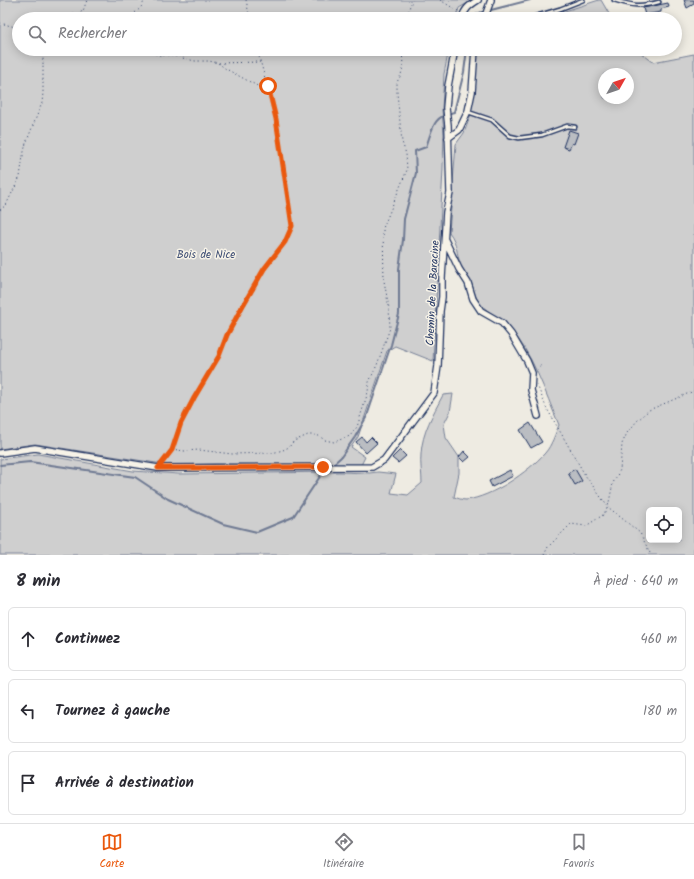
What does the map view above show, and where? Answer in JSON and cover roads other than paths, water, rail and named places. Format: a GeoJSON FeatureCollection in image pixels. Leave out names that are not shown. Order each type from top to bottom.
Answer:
{"type":"FeatureCollection","features":[{"type":"Feature","properties":{"kind":"street"},"geometry":{"type":"LineString","coordinates":[[465,12],[468,7],[478,0]]}},
{"type":"Feature","properties":{"kind":"street"},"geometry":{"type":"LineString","coordinates":[[487,12],[491,0]]}},
{"type":"Feature","properties":{"kind":"street","name":"Chemin de la Baracine"},"geometry":{"type":"LineString","coordinates":[[0,452],[35,448],[158,468],[372,467],[384,460],[434,393],[438,366],[446,212],[450,193],[446,108],[448,86],[454,56]]}},
{"type":"Feature","properties":{"kind":"street"},"geometry":{"type":"LineString","coordinates":[[448,138],[459,130],[468,111],[472,92],[475,56]]}},
{"type":"Feature","properties":{"kind":"street"},"geometry":{"type":"LineString","coordinates":[[445,240],[468,284],[473,299],[482,310],[502,323],[511,334],[527,361],[532,373],[531,390],[538,416]]}},
{"type":"Feature","properties":{"kind":"lane"},"geometry":{"type":"LineString","coordinates":[[550,12],[583,0]]}},
{"type":"Feature","properties":{"kind":"lane"},"geometry":{"type":"LineString","coordinates":[[614,0],[643,6],[659,2]]}},
{"type":"Feature","properties":{"kind":"lane"},"geometry":{"type":"LineString","coordinates":[[468,111],[492,120],[510,136],[519,138],[542,135],[567,126],[575,127]]}},
{"type":"Feature","properties":{"kind":"waterway"},"geometry":{"type":"LineString","coordinates":[[491,10],[530,0]]}},
{"type":"Feature","properties":{"kind":"waterway"},"geometry":{"type":"LineString","coordinates":[[331,466],[341,457],[367,416],[391,345],[399,314],[399,269],[404,219],[416,173],[415,151],[426,147],[434,124],[437,120],[454,112],[464,72],[466,56]]}},
{"type":"Feature","properties":{"kind":"waterway"},"geometry":{"type":"LineString","coordinates":[[0,465],[30,462],[135,477],[168,499],[223,524],[257,532],[293,517],[321,475],[328,469]]}},
{"type":"Feature","properties":{"kind":"park label","name":"Bois de Nice"},"geometry":{"type":"Point","coordinates":[206,254]}}]}
